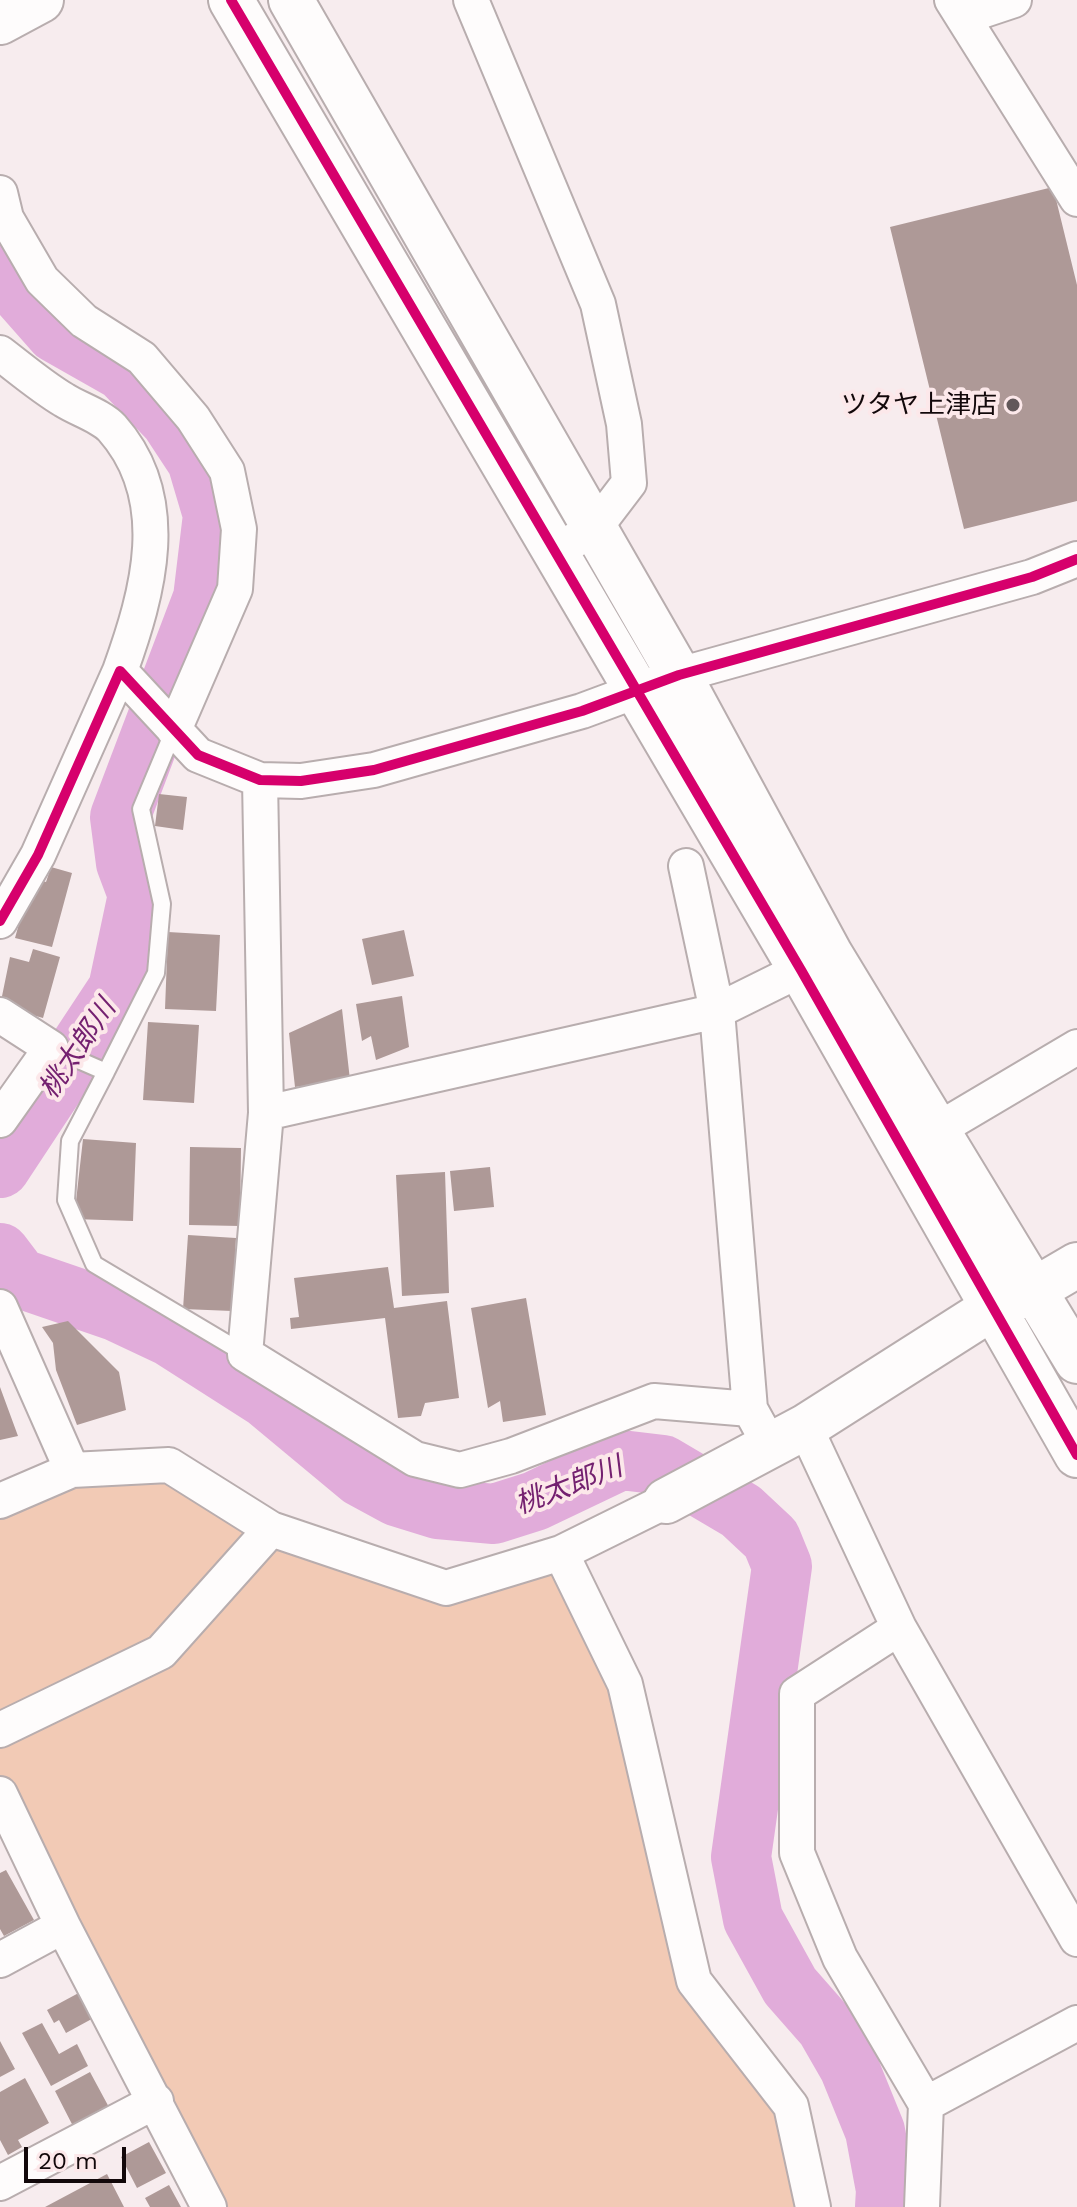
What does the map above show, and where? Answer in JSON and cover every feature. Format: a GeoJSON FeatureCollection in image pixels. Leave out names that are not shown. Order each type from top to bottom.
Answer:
{"type":"FeatureCollection","features":[{"type":"Feature","properties":{"kind":"main road"},"geometry":{"type":"LineString","coordinates":[[0,22],[41,0]]}},
{"type":"Feature","properties":{"kind":"main road"},"geometry":{"type":"LineString","coordinates":[[231,0],[636,689],[816,962],[937,1130],[1077,1361]]}},
{"type":"Feature","properties":{"kind":"main road"},"geometry":{"type":"LineString","coordinates":[[291,0],[679,675],[816,962],[992,1308],[1077,1455]]}},
{"type":"Feature","properties":{"kind":"main road"},"geometry":{"type":"LineString","coordinates":[[666,1501],[775,1426],[1077,1265]]}},
{"type":"Feature","properties":{"kind":"street"},"geometry":{"type":"LineString","coordinates":[[471,0],[598,304],[624,424],[629,483],[594,529],[556,551]]}},
{"type":"Feature","properties":{"kind":"street"},"geometry":{"type":"LineString","coordinates":[[1014,0],[958,9],[1077,199]]}},
{"type":"Feature","properties":{"kind":"street"},"geometry":{"type":"LineString","coordinates":[[0,193],[6,218],[42,280],[84,321],[142,358],[193,418],[227,471],[239,529],[235,589],[174,730]]}},
{"type":"Feature","properties":{"kind":"street"},"geometry":{"type":"LineString","coordinates":[[0,353],[61,399],[111,426],[140,473],[153,535],[144,604],[120,671],[38,855],[0,921]]}},
{"type":"Feature","properties":{"kind":"street"},"geometry":{"type":"LineString","coordinates":[[120,671],[198,755],[260,780],[301,781],[374,770],[582,711],[679,675],[1032,577],[1077,559]]}},
{"type":"Feature","properties":{"kind":"street"},"geometry":{"type":"LineString","coordinates":[[260,780],[266,1113],[245,1354],[415,1459],[460,1470],[511,1456],[654,1401],[775,1426]]}},
{"type":"Feature","properties":{"kind":"street"},"geometry":{"type":"LineString","coordinates":[[686,866],[717,1011],[775,1426],[899,1628],[1077,1939]]}},
{"type":"Feature","properties":{"kind":"street"},"geometry":{"type":"LineString","coordinates":[[266,1113],[717,1011],[816,962]]}},
{"type":"Feature","properties":{"kind":"street"},"geometry":{"type":"LineString","coordinates":[[0,1015],[51,1048],[0,1120]]}},
{"type":"Feature","properties":{"kind":"street"},"geometry":{"type":"LineString","coordinates":[[937,1130],[1077,1047]]}},
{"type":"Feature","properties":{"kind":"street"},"geometry":{"type":"LineString","coordinates":[[0,1307],[72,1470]]}},
{"type":"Feature","properties":{"kind":"street"},"geometry":{"type":"LineString","coordinates":[[0,1501],[72,1470],[169,1465],[271,1529],[446,1588],[561,1553],[666,1501]]}},
{"type":"Feature","properties":{"kind":"street"},"geometry":{"type":"LineString","coordinates":[[0,1730],[161,1652],[271,1529]]}},
{"type":"Feature","properties":{"kind":"street"},"geometry":{"type":"LineString","coordinates":[[561,1553],[625,1684],[694,1981],[791,2106],[813,2207]]}},
{"type":"Feature","properties":{"kind":"street"},"geometry":{"type":"LineString","coordinates":[[899,1628],[797,1694],[797,1853],[840,1958],[926,2104],[922,2207]]}},
{"type":"Feature","properties":{"kind":"street"},"geometry":{"type":"LineString","coordinates":[[0,1794],[63,1926],[209,2207]]}},
{"type":"Feature","properties":{"kind":"street"},"geometry":{"type":"LineString","coordinates":[[0,1960],[63,1926]]}},
{"type":"Feature","properties":{"kind":"street"},"geometry":{"type":"LineString","coordinates":[[926,2104],[1077,2023]]}},
{"type":"Feature","properties":{"kind":"street"},"geometry":{"type":"LineString","coordinates":[[0,2183],[156,2101]]}},
{"type":"Feature","properties":{"kind":"lane"},"geometry":{"type":"LineString","coordinates":[[174,730],[141,809],[162,904],[156,973],[70,1141],[66,1200],[94,1264],[245,1354]]}},
{"type":"Feature","properties":{"kind":"lane"},"geometry":{"type":"LineString","coordinates":[[51,1048],[106,1072]]}},
{"type":"Feature","properties":{"kind":"shaded area"},"geometry":{"type":"Polygon","coordinates":[[[169,1465],[271,1529],[446,1588],[561,1553],[625,1684],[694,1981],[791,2106],[813,2207],[211,2207],[0,1791],[0,1501],[169,1465]]]}},
{"type":"Feature","properties":{"kind":"building"},"geometry":{"type":"Polygon","coordinates":[[[1053,187],[1077,285],[1077,501],[964,529],[890,227],[1053,187]]]}},
{"type":"Feature","properties":{"kind":"building"},"geometry":{"type":"Polygon","coordinates":[[[159,794],[187,797],[183,830],[155,826],[159,794]]]}},
{"type":"Feature","properties":{"kind":"building"},"geometry":{"type":"Polygon","coordinates":[[[51,867],[72,873],[52,947],[15,938],[32,878],[46,882],[51,867]]]}},
{"type":"Feature","properties":{"kind":"building"},"geometry":{"type":"Polygon","coordinates":[[[404,930],[414,976],[372,985],[362,939],[404,930]]]}},
{"type":"Feature","properties":{"kind":"building"},"geometry":{"type":"Polygon","coordinates":[[[168,932],[220,935],[216,1011],[165,1009],[168,932]]]}},
{"type":"Feature","properties":{"kind":"building"},"geometry":{"type":"Polygon","coordinates":[[[33,949],[60,957],[43,1018],[0,1006],[10,957],[29,962],[33,949]]]}},
{"type":"Feature","properties":{"kind":"building"},"geometry":{"type":"Polygon","coordinates":[[[402,996],[409,1047],[376,1060],[371,1036],[362,1041],[356,1004],[402,996]]]}},
{"type":"Feature","properties":{"kind":"building"},"geometry":{"type":"Polygon","coordinates":[[[342,1009],[350,1080],[295,1087],[289,1033],[342,1009]]]}},
{"type":"Feature","properties":{"kind":"building"},"geometry":{"type":"Polygon","coordinates":[[[148,1022],[199,1025],[194,1103],[143,1100],[148,1022]]]}},
{"type":"Feature","properties":{"kind":"building"},"geometry":{"type":"Polygon","coordinates":[[[83,1139],[136,1143],[133,1221],[74,1219],[83,1139]]]}},
{"type":"Feature","properties":{"kind":"building"},"geometry":{"type":"Polygon","coordinates":[[[190,1147],[241,1148],[240,1226],[189,1225],[190,1147]]]}},
{"type":"Feature","properties":{"kind":"building"},"geometry":{"type":"Polygon","coordinates":[[[490,1167],[494,1207],[454,1211],[450,1171],[490,1167]]]}},
{"type":"Feature","properties":{"kind":"building"},"geometry":{"type":"Polygon","coordinates":[[[445,1172],[449,1293],[402,1296],[396,1175],[445,1172]]]}},
{"type":"Feature","properties":{"kind":"building"},"geometry":{"type":"Polygon","coordinates":[[[188,1235],[236,1238],[232,1311],[183,1309],[188,1235]]]}},
{"type":"Feature","properties":{"kind":"building"},"geometry":{"type":"Polygon","coordinates":[[[388,1267],[394,1308],[447,1301],[459,1398],[425,1403],[421,1416],[398,1418],[385,1318],[291,1329],[290,1318],[299,1317],[294,1278],[388,1267]]]}},
{"type":"Feature","properties":{"kind":"building"},"geometry":{"type":"Polygon","coordinates":[[[526,1298],[546,1415],[503,1422],[500,1401],[488,1408],[471,1308],[526,1298]]]}},
{"type":"Feature","properties":{"kind":"building"},"geometry":{"type":"Polygon","coordinates":[[[68,1321],[119,1372],[126,1410],[77,1425],[56,1370],[53,1343],[42,1327],[68,1321]]]}},
{"type":"Feature","properties":{"kind":"building"},"geometry":{"type":"Polygon","coordinates":[[[0,1387],[18,1436],[0,1440],[0,1387]]]}},
{"type":"Feature","properties":{"kind":"building"},"geometry":{"type":"Polygon","coordinates":[[[6,1870],[34,1920],[4,1936],[0,1929],[0,1873],[6,1870]]]}},
{"type":"Feature","properties":{"kind":"building"},"geometry":{"type":"Polygon","coordinates":[[[86,1989],[99,2015],[66,2033],[59,2020],[54,2023],[47,2010],[86,1989]]]}},
{"type":"Feature","properties":{"kind":"building"},"geometry":{"type":"Polygon","coordinates":[[[42,2023],[59,2054],[77,2044],[88,2066],[51,2086],[22,2033],[42,2023]]]}},
{"type":"Feature","properties":{"kind":"building"},"geometry":{"type":"Polygon","coordinates":[[[0,2041],[15,2069],[0,2077],[0,2041]]]}},
{"type":"Feature","properties":{"kind":"building"},"geometry":{"type":"Polygon","coordinates":[[[90,2072],[111,2111],[75,2130],[55,2091],[90,2072]]]}},
{"type":"Feature","properties":{"kind":"building"},"geometry":{"type":"Polygon","coordinates":[[[25,2078],[49,2123],[18,2140],[22,2147],[8,2155],[0,2140],[0,2092],[25,2078]]]}},
{"type":"Feature","properties":{"kind":"building"},"geometry":{"type":"Polygon","coordinates":[[[149,2142],[166,2173],[137,2188],[121,2157],[149,2142]]]}},
{"type":"Feature","properties":{"kind":"building"},"geometry":{"type":"Polygon","coordinates":[[[107,2174],[124,2207],[45,2207],[107,2174]]]}},
{"type":"Feature","properties":{"kind":"building"},"geometry":{"type":"Polygon","coordinates":[[[169,2185],[181,2207],[150,2207],[145,2198],[169,2185]]]}},
{"type":"Feature","properties":{"kind":"waterway","name":"桃太郎川"},"geometry":{"type":"LineString","coordinates":[[0,260],[10,281],[56,333],[123,371],[170,420],[197,461],[213,515],[203,598],[120,817],[126,863],[138,895],[118,989],[0,1168]]}},
{"type":"Feature","properties":{"kind":"waterway","name":"桃太郎川"},"geometry":{"type":"LineString","coordinates":[[0,1253],[19,1278],[118,1312],[169,1336],[266,1398],[361,1477],[396,1496],[438,1509],[494,1514],[535,1501],[621,1460],[663,1465],[741,1511],[771,1539],[782,1566],[741,1857],[753,1919],[790,1986],[826,2027],[849,2067],[875,2131],[886,2190],[885,2207]]}},
{"type":"Feature","properties":{"kind":"cycle path"},"geometry":{"type":"LineString","coordinates":[[231,0],[801,970],[1077,1455]]}},
{"type":"Feature","properties":{"kind":"cycle path"},"geometry":{"type":"LineString","coordinates":[[0,921],[38,855],[120,671],[198,755],[260,780],[301,781],[374,770],[582,711],[679,675],[1032,577],[1077,559]]}},
{"type":"Feature","properties":{"kind":"place","name":"ツタヤ上津店"},"geometry":{"type":"Point","coordinates":[1013,405]}}]}
